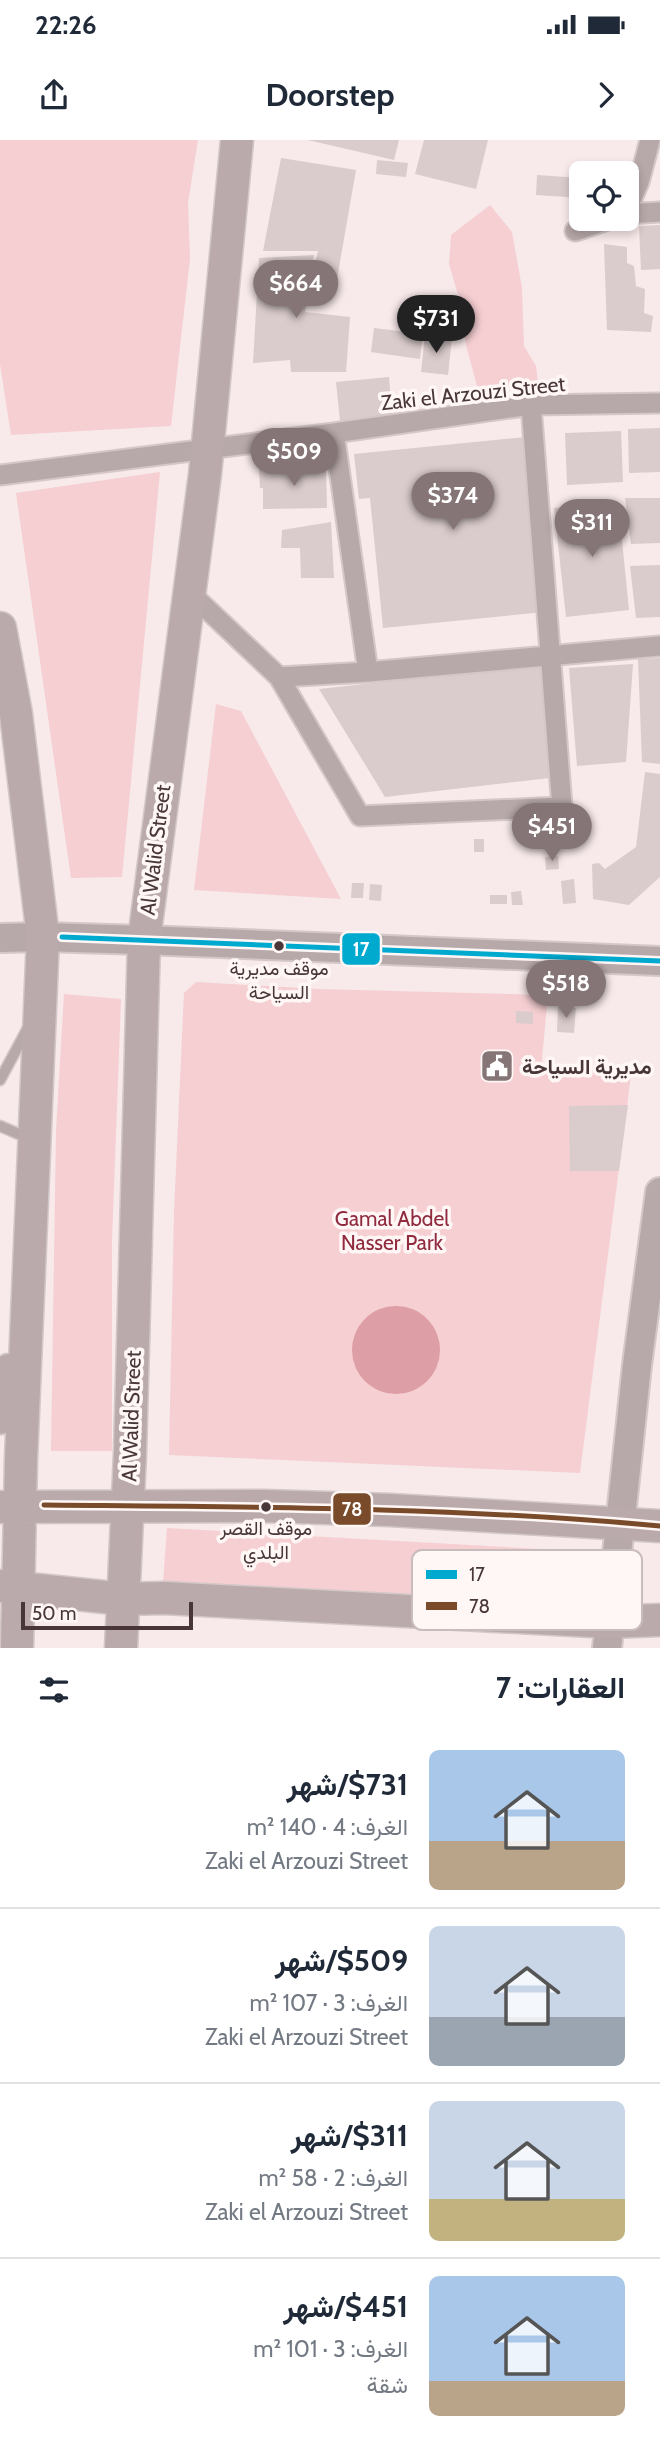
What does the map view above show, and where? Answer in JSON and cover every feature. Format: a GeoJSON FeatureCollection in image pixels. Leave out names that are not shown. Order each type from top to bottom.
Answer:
{"type":"FeatureCollection","features":[{"type":"Feature","properties":{"kind":"main road","name":"Al Walid Street"},"geometry":{"type":"LineString","coordinates":[[121,1648],[128,1506],[144,940],[208,449],[237,140]]}},
{"type":"Feature","properties":{"kind":"main road"},"geometry":{"type":"LineString","coordinates":[[0,628],[16,714],[43,937],[28,1302],[10,1506],[9,1587],[17,1648]]}},
{"type":"Feature","properties":{"kind":"main road"},"geometry":{"type":"LineString","coordinates":[[0,938],[144,940],[660,961]]}},
{"type":"Feature","properties":{"kind":"main road"},"geometry":{"type":"LineString","coordinates":[[617,1550],[636,1365],[660,1192]]}},
{"type":"Feature","properties":{"kind":"main road"},"geometry":{"type":"LineString","coordinates":[[0,1418],[12,1347],[28,1302]]}},
{"type":"Feature","properties":{"kind":"main road"},"geometry":{"type":"LineString","coordinates":[[10,1506],[264,1506],[390,1510],[660,1526]]}},
{"type":"Feature","properties":{"kind":"main road"},"geometry":{"type":"LineString","coordinates":[[9,1587],[123,1599],[164,1598],[412,1619]]}},
{"type":"Feature","properties":{"kind":"main road"},"geometry":{"type":"LineString","coordinates":[[642,1625],[660,1620]]}},
{"type":"Feature","properties":{"kind":"main road"},"geometry":{"type":"LineString","coordinates":[[549,1630],[609,1635],[626,1630]]}},
{"type":"Feature","properties":{"kind":"street"},"geometry":{"type":"LineString","coordinates":[[639,182],[650,140]]}},
{"type":"Feature","properties":{"kind":"street"},"geometry":{"type":"LineString","coordinates":[[639,212],[660,212]]}},
{"type":"Feature","properties":{"kind":"street","name":"Zaki el Arzouzi Street"},"geometry":{"type":"LineString","coordinates":[[0,475],[531,405],[660,403]]}},
{"type":"Feature","properties":{"kind":"street"},"geometry":{"type":"LineString","coordinates":[[189,592],[279,677],[360,817],[562,807],[531,405]]}},
{"type":"Feature","properties":{"kind":"street"},"geometry":{"type":"LineString","coordinates":[[334,433],[368,673]]}},
{"type":"Feature","properties":{"kind":"street"},"geometry":{"type":"LineString","coordinates":[[279,677],[368,673],[660,646]]}},
{"type":"Feature","properties":{"kind":"lane"},"geometry":{"type":"LineString","coordinates":[[0,1080],[41,1004]]}},
{"type":"Feature","properties":{"kind":"lane"},"geometry":{"type":"LineString","coordinates":[[0,1126],[35,1141]]}},
{"type":"Feature","properties":{"kind":"green space"},"geometry":{"type":"Polygon","coordinates":[[[0,140],[198,140],[188,203],[190,259],[171,426],[11,435],[0,364],[0,140]]]}},
{"type":"Feature","properties":{"kind":"green space"},"geometry":{"type":"Polygon","coordinates":[[[490,205],[512,232],[522,288],[524,346],[536,366],[538,382],[504,388],[477,386],[466,345],[459,298],[449,264],[451,235],[490,205]]]}},
{"type":"Feature","properties":{"kind":"green space"},"geometry":{"type":"Polygon","coordinates":[[[160,472],[122,877],[71,878],[16,493],[160,472]]]}},
{"type":"Feature","properties":{"kind":"green space"},"geometry":{"type":"Polygon","coordinates":[[[216,704],[241,711],[341,899],[194,890],[216,704]]]}},
{"type":"Feature","properties":{"kind":"green space","name":"Gamal Abdel Nasser Park"},"geometry":{"type":"Polygon","coordinates":[[[196,982],[318,989],[548,995],[541,1070],[632,1067],[580,1473],[169,1455],[174,1212],[184,993],[196,982]]]}},
{"type":"Feature","properties":{"kind":"green space"},"geometry":{"type":"Polygon","coordinates":[[[64,994],[121,999],[112,1240],[112,1451],[51,1451],[56,1130],[64,994]]]}},
{"type":"Feature","properties":{"kind":"green space"},"geometry":{"type":"Polygon","coordinates":[[[167,1528],[558,1550],[412,1550],[412,1595],[163,1582],[167,1528]]]}},
{"type":"Feature","properties":{"kind":"shaded area"},"geometry":{"type":"Polygon","coordinates":[[[396,1306],[413,1310],[427,1319],[436,1333],[440,1350],[436,1367],[427,1381],[413,1390],[396,1394],[379,1390],[365,1381],[356,1367],[352,1350],[356,1333],[365,1319],[379,1310],[396,1306]]]}},
{"type":"Feature","properties":{"kind":"building"},"geometry":{"type":"Polygon","coordinates":[[[308,140],[399,140],[394,160],[308,140]]]}},
{"type":"Feature","properties":{"kind":"building"},"geometry":{"type":"Polygon","coordinates":[[[424,140],[488,140],[476,189],[415,174],[424,140]]]}},
{"type":"Feature","properties":{"kind":"building"},"geometry":{"type":"Polygon","coordinates":[[[281,158],[356,170],[337,279],[312,275],[318,251],[263,251],[281,158]]]}},
{"type":"Feature","properties":{"kind":"building"},"geometry":{"type":"Polygon","coordinates":[[[377,160],[408,163],[406,177],[376,174],[377,160]]]}},
{"type":"Feature","properties":{"kind":"building"},"geometry":{"type":"Polygon","coordinates":[[[537,175],[569,177],[569,197],[536,195],[537,175]]]}},
{"type":"Feature","properties":{"kind":"building"},"geometry":{"type":"Polygon","coordinates":[[[660,225],[660,269],[641,270],[639,226],[660,225]]]}},
{"type":"Feature","properties":{"kind":"building"},"geometry":{"type":"Polygon","coordinates":[[[604,244],[627,247],[627,263],[634,266],[636,286],[645,289],[644,313],[653,316],[651,332],[607,330],[604,244]]]}},
{"type":"Feature","properties":{"kind":"building"},"geometry":{"type":"Polygon","coordinates":[[[314,255],[305,312],[350,317],[346,372],[291,372],[290,360],[253,363],[259,258],[314,255]]]}},
{"type":"Feature","properties":{"kind":"building"},"geometry":{"type":"Polygon","coordinates":[[[374,328],[423,334],[420,359],[371,352],[374,328]]]}},
{"type":"Feature","properties":{"kind":"building"},"geometry":{"type":"Polygon","coordinates":[[[425,334],[452,337],[448,375],[421,372],[425,334]]]}},
{"type":"Feature","properties":{"kind":"building"},"geometry":{"type":"Polygon","coordinates":[[[389,377],[392,416],[340,421],[336,382],[389,377]]]}},
{"type":"Feature","properties":{"kind":"building"},"geometry":{"type":"Polygon","coordinates":[[[660,428],[660,472],[629,473],[628,429],[660,428]]]}},
{"type":"Feature","properties":{"kind":"building"},"geometry":{"type":"Polygon","coordinates":[[[621,431],[623,482],[567,485],[565,433],[621,431]]]}},
{"type":"Feature","properties":{"kind":"building"},"geometry":{"type":"Polygon","coordinates":[[[526,437],[544,612],[383,628],[370,498],[359,499],[354,454],[526,437]]]}},
{"type":"Feature","properties":{"kind":"building"},"geometry":{"type":"Polygon","coordinates":[[[326,467],[327,508],[263,509],[259,468],[326,467]]]}},
{"type":"Feature","properties":{"kind":"building"},"geometry":{"type":"Polygon","coordinates":[[[625,498],[660,498],[660,543],[631,544],[625,498]]]}},
{"type":"Feature","properties":{"kind":"building"},"geometry":{"type":"Polygon","coordinates":[[[618,501],[629,610],[566,617],[554,508],[618,501]]]}},
{"type":"Feature","properties":{"kind":"building"},"geometry":{"type":"Polygon","coordinates":[[[331,522],[334,578],[301,578],[300,548],[281,548],[282,530],[331,522]]]}},
{"type":"Feature","properties":{"kind":"building"},"geometry":{"type":"Polygon","coordinates":[[[660,565],[660,617],[636,618],[630,566],[660,565]]]}},
{"type":"Feature","properties":{"kind":"building"},"geometry":{"type":"Polygon","coordinates":[[[660,658],[660,764],[642,762],[638,659],[660,658]]]}},
{"type":"Feature","properties":{"kind":"building"},"geometry":{"type":"Polygon","coordinates":[[[544,664],[550,778],[385,797],[319,689],[544,664]]]}},
{"type":"Feature","properties":{"kind":"building"},"geometry":{"type":"Polygon","coordinates":[[[633,664],[626,762],[577,766],[569,668],[633,664]]]}},
{"type":"Feature","properties":{"kind":"building"},"geometry":{"type":"Polygon","coordinates":[[[645,772],[660,774],[660,877],[629,905],[593,899],[592,864],[599,863],[605,869],[636,847],[645,772]]]}},
{"type":"Feature","properties":{"kind":"building"},"geometry":{"type":"Polygon","coordinates":[[[474,839],[484,839],[484,852],[474,852],[474,839]]]}},
{"type":"Feature","properties":{"kind":"building"},"geometry":{"type":"Polygon","coordinates":[[[558,856],[559,869],[546,870],[545,857],[558,856]]]}},
{"type":"Feature","properties":{"kind":"building"},"geometry":{"type":"Polygon","coordinates":[[[574,879],[576,903],[563,904],[561,881],[574,879]]]}},
{"type":"Feature","properties":{"kind":"building"},"geometry":{"type":"Polygon","coordinates":[[[352,883],[364,883],[363,898],[351,898],[352,883]]]}},
{"type":"Feature","properties":{"kind":"building"},"geometry":{"type":"Polygon","coordinates":[[[370,884],[382,885],[381,901],[369,900],[370,884]]]}},
{"type":"Feature","properties":{"kind":"building"},"geometry":{"type":"Polygon","coordinates":[[[521,891],[523,905],[512,905],[511,892],[521,891]]]}},
{"type":"Feature","properties":{"kind":"building"},"geometry":{"type":"Polygon","coordinates":[[[490,895],[507,895],[507,904],[490,904],[490,895]]]}},
{"type":"Feature","properties":{"kind":"building"},"geometry":{"type":"Polygon","coordinates":[[[558,1007],[576,1008],[574,1033],[557,1032],[558,1007]]]}},
{"type":"Feature","properties":{"kind":"building"},"geometry":{"type":"Polygon","coordinates":[[[516,1011],[533,1012],[533,1024],[516,1023],[516,1011]]]}},
{"type":"Feature","properties":{"kind":"building"},"geometry":{"type":"Polygon","coordinates":[[[628,1105],[619,1171],[570,1171],[569,1106],[628,1105]]]}},
{"type":"Feature","properties":{"kind":"transit line","name":"17"},"geometry":{"type":"LineString","coordinates":[[62,937],[660,961]]}},
{"type":"Feature","properties":{"kind":"transit line","name":"78"},"geometry":{"type":"LineString","coordinates":[[44,1505],[429,1512],[660,1526]]}},
{"type":"Feature","properties":{"kind":"place","name":"موقف مديرية السياحة"},"geometry":{"type":"Point","coordinates":[279,946]}},
{"type":"Feature","properties":{"kind":"place","name":"مديرية السياحة"},"geometry":{"type":"Point","coordinates":[497,1066]}},
{"type":"Feature","properties":{"kind":"place","name":"موقف القصر البلدي"},"geometry":{"type":"Point","coordinates":[266,1507]}}]}
